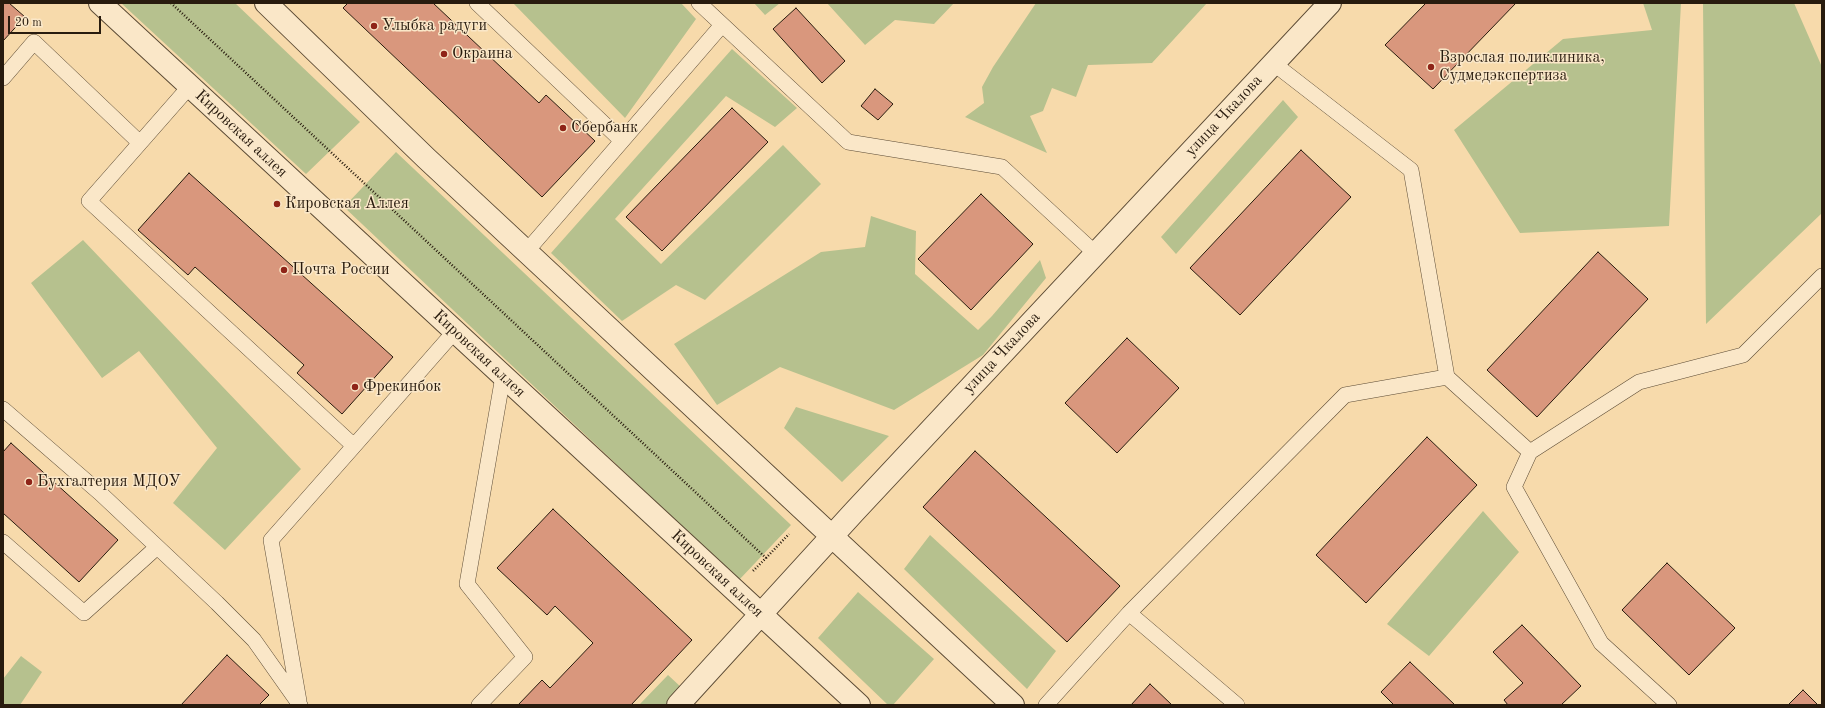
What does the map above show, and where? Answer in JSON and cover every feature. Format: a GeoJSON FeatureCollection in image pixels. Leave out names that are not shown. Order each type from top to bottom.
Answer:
{"type":"FeatureCollection","features":[{"type":"Feature","properties":{"kind":"street","name":"Кировская аллея"},"geometry":{"type":"LineString","coordinates":[[100,3],[859,705]]}},
{"type":"Feature","properties":{"kind":"street"},"geometry":{"type":"LineString","coordinates":[[266,3],[384,118],[526,252],[1013,705]]}},
{"type":"Feature","properties":{"kind":"street","name":"улица Чкалова"},"geometry":{"type":"LineString","coordinates":[[678,705],[760,614],[1095,253],[1330,3]]}},
{"type":"Feature","properties":{"kind":"lane"},"geometry":{"type":"LineString","coordinates":[[477,3],[622,140]]}},
{"type":"Feature","properties":{"kind":"lane"},"geometry":{"type":"LineString","coordinates":[[699,3],[848,142],[1002,167],[1095,253]]}},
{"type":"Feature","properties":{"kind":"lane"},"geometry":{"type":"LineString","coordinates":[[526,252],[722,25]]}},
{"type":"Feature","properties":{"kind":"lane"},"geometry":{"type":"LineString","coordinates":[[3,78],[34,42],[140,143]]}},
{"type":"Feature","properties":{"kind":"lane"},"geometry":{"type":"LineString","coordinates":[[1273,63],[1411,170],[1447,377],[1530,452]]}},
{"type":"Feature","properties":{"kind":"lane"},"geometry":{"type":"LineString","coordinates":[[190,86],[89,201],[354,446]]}},
{"type":"Feature","properties":{"kind":"lane"},"geometry":{"type":"LineString","coordinates":[[1669,705],[1601,643],[1514,487],[1530,452],[1639,382],[1743,355],[1822,276]]}},
{"type":"Feature","properties":{"kind":"lane"},"geometry":{"type":"LineString","coordinates":[[300,704],[271,540],[455,331]]}},
{"type":"Feature","properties":{"kind":"lane"},"geometry":{"type":"LineString","coordinates":[[479,705],[525,657],[467,584],[503,376]]}},
{"type":"Feature","properties":{"kind":"lane"},"geometry":{"type":"LineString","coordinates":[[1046,705],[1129,613],[1345,396],[1447,377]]}},
{"type":"Feature","properties":{"kind":"lane"},"geometry":{"type":"LineString","coordinates":[[3,409],[100,493],[156,548],[208,594],[254,640],[300,704]]}},
{"type":"Feature","properties":{"kind":"lane"},"geometry":{"type":"LineString","coordinates":[[3,542],[84,613],[156,548]]}},
{"type":"Feature","properties":{"kind":"lane"},"geometry":{"type":"LineString","coordinates":[[1129,613],[1237,705]]}},
{"type":"Feature","properties":{"kind":"path"},"geometry":{"type":"LineString","coordinates":[[171,3],[766,558]]}},
{"type":"Feature","properties":{"kind":"path"},"geometry":{"type":"LineString","coordinates":[[733,589],[766,558],[807,514]]}},
{"type":"Feature","properties":{"kind":"green space"},"geometry":{"type":"Polygon","coordinates":[[[121,3],[235,3],[360,122],[306,174],[121,3]]]}},
{"type":"Feature","properties":{"kind":"green space"},"geometry":{"type":"Polygon","coordinates":[[[513,3],[681,3],[696,19],[625,118],[513,3]]]}},
{"type":"Feature","properties":{"kind":"green space"},"geometry":{"type":"Polygon","coordinates":[[[754,3],[780,3],[765,15],[754,3]]]}},
{"type":"Feature","properties":{"kind":"green space"},"geometry":{"type":"Polygon","coordinates":[[[827,3],[954,3],[934,24],[895,20],[865,45],[827,3]]]}},
{"type":"Feature","properties":{"kind":"green space"},"geometry":{"type":"Polygon","coordinates":[[[1036,3],[1207,3],[1152,63],[1088,65],[1076,97],[1052,88],[1043,111],[1030,116],[1047,153],[965,117],[984,103],[982,87],[993,67],[1036,3]]]}},
{"type":"Feature","properties":{"kind":"green space"},"geometry":{"type":"Polygon","coordinates":[[[1643,3],[1681,3],[1669,226],[1520,233],[1454,130],[1563,39],[1652,30],[1643,3]]]}},
{"type":"Feature","properties":{"kind":"green space"},"geometry":{"type":"Polygon","coordinates":[[[1703,3],[1794,3],[1822,67],[1822,213],[1706,324],[1703,3]]]}},
{"type":"Feature","properties":{"kind":"green space"},"geometry":{"type":"Polygon","coordinates":[[[732,49],[797,108],[775,127],[726,96],[615,219],[661,264],[783,145],[821,184],[705,300],[676,285],[622,321],[551,253],[732,49]]]}},
{"type":"Feature","properties":{"kind":"green space"},"geometry":{"type":"Polygon","coordinates":[[[1283,100],[1298,117],[1176,254],[1161,237],[1283,100]]]}},
{"type":"Feature","properties":{"kind":"green space"},"geometry":{"type":"Polygon","coordinates":[[[396,152],[791,525],[739,580],[344,207],[396,152]]]}},
{"type":"Feature","properties":{"kind":"green space"},"geometry":{"type":"Polygon","coordinates":[[[871,216],[916,231],[915,274],[978,330],[1040,260],[1046,278],[983,355],[894,410],[780,367],[717,405],[674,344],[821,252],[865,247],[871,216]]]}},
{"type":"Feature","properties":{"kind":"green space"},"geometry":{"type":"Polygon","coordinates":[[[83,240],[301,469],[225,550],[173,503],[217,448],[139,351],[102,378],[31,283],[83,240]]]}},
{"type":"Feature","properties":{"kind":"green space"},"geometry":{"type":"Polygon","coordinates":[[[796,407],[889,436],[842,482],[784,428],[796,407]]]}},
{"type":"Feature","properties":{"kind":"green space"},"geometry":{"type":"Polygon","coordinates":[[[1483,511],[1519,552],[1429,656],[1387,624],[1483,511]]]}},
{"type":"Feature","properties":{"kind":"green space"},"geometry":{"type":"Polygon","coordinates":[[[930,535],[1056,651],[1027,689],[904,569],[930,535]]]}},
{"type":"Feature","properties":{"kind":"green space"},"geometry":{"type":"Polygon","coordinates":[[[858,592],[934,659],[893,705],[888,705],[818,638],[858,592]]]}},
{"type":"Feature","properties":{"kind":"green space"},"geometry":{"type":"Polygon","coordinates":[[[21,656],[42,672],[20,705],[3,705],[3,679],[21,656]]]}},
{"type":"Feature","properties":{"kind":"green space"},"geometry":{"type":"Polygon","coordinates":[[[668,675],[682,688],[666,705],[639,705],[668,675]]]}},
{"type":"Feature","properties":{"kind":"building"},"geometry":{"type":"Polygon","coordinates":[[[3,3],[9,3],[25,17],[3,41],[3,3]]]}},
{"type":"Feature","properties":{"kind":"building"},"geometry":{"type":"Polygon","coordinates":[[[348,3],[433,3],[539,103],[546,95],[595,141],[542,197],[343,8],[348,3]]]}},
{"type":"Feature","properties":{"kind":"building","name":"Взрослая поликлиника, Судмедэкспертиза"},"geometry":{"type":"Polygon","coordinates":[[[1426,3],[1516,3],[1433,89],[1385,45],[1426,3]]]}},
{"type":"Feature","properties":{"kind":"building"},"geometry":{"type":"Polygon","coordinates":[[[796,8],[845,61],[822,83],[773,29],[796,8]]]}},
{"type":"Feature","properties":{"kind":"building"},"geometry":{"type":"Polygon","coordinates":[[[875,89],[893,104],[878,120],[861,106],[875,89]]]}},
{"type":"Feature","properties":{"kind":"building"},"geometry":{"type":"Polygon","coordinates":[[[732,108],[768,142],[662,251],[626,217],[732,108]]]}},
{"type":"Feature","properties":{"kind":"building"},"geometry":{"type":"Polygon","coordinates":[[[1301,150],[1351,197],[1240,315],[1190,268],[1301,150]]]}},
{"type":"Feature","properties":{"kind":"building"},"geometry":{"type":"Polygon","coordinates":[[[189,173],[393,357],[342,414],[297,373],[304,365],[195,267],[188,275],[138,230],[189,173]]]}},
{"type":"Feature","properties":{"kind":"building"},"geometry":{"type":"Polygon","coordinates":[[[981,194],[1033,244],[971,310],[918,259],[981,194]]]}},
{"type":"Feature","properties":{"kind":"building"},"geometry":{"type":"Polygon","coordinates":[[[1598,252],[1648,299],[1537,417],[1487,370],[1598,252]]]}},
{"type":"Feature","properties":{"kind":"building"},"geometry":{"type":"Polygon","coordinates":[[[1127,338],[1179,388],[1117,453],[1065,403],[1127,338]]]}},
{"type":"Feature","properties":{"kind":"building"},"geometry":{"type":"Polygon","coordinates":[[[1427,437],[1477,485],[1366,603],[1316,555],[1427,437]]]}},
{"type":"Feature","properties":{"kind":"building","name":"Бухгалтерия МДОУ"},"geometry":{"type":"Polygon","coordinates":[[[11,443],[118,540],[79,582],[3,513],[3,452],[11,443]]]}},
{"type":"Feature","properties":{"kind":"building"},"geometry":{"type":"Polygon","coordinates":[[[975,451],[1120,586],[1067,642],[923,507],[975,451]]]}},
{"type":"Feature","properties":{"kind":"building"},"geometry":{"type":"Polygon","coordinates":[[[553,509],[692,640],[631,705],[518,705],[542,680],[550,688],[593,643],[555,606],[547,615],[497,568],[553,509]]]}},
{"type":"Feature","properties":{"kind":"building"},"geometry":{"type":"Polygon","coordinates":[[[1667,563],[1735,628],[1689,675],[1622,610],[1667,563]]]}},
{"type":"Feature","properties":{"kind":"building"},"geometry":{"type":"Polygon","coordinates":[[[1522,625],[1581,686],[1561,705],[1508,705],[1504,700],[1523,683],[1493,652],[1522,625]]]}},
{"type":"Feature","properties":{"kind":"building"},"geometry":{"type":"Polygon","coordinates":[[[227,655],[269,695],[259,705],[181,705],[227,655]]]}},
{"type":"Feature","properties":{"kind":"building"},"geometry":{"type":"Polygon","coordinates":[[[1410,662],[1455,705],[1394,705],[1381,692],[1410,662]]]}},
{"type":"Feature","properties":{"kind":"building"},"geometry":{"type":"Polygon","coordinates":[[[1150,684],[1172,705],[1131,705],[1150,684]]]}},
{"type":"Feature","properties":{"kind":"building"},"geometry":{"type":"Polygon","coordinates":[[[1803,690],[1818,705],[1788,705],[1803,690]]]}},
{"type":"Feature","properties":{"kind":"place","name":"Улыбка радуги"},"geometry":{"type":"Point","coordinates":[374,26]}},
{"type":"Feature","properties":{"kind":"place","name":"Окраина"},"geometry":{"type":"Point","coordinates":[444,54]}},
{"type":"Feature","properties":{"kind":"place","name":"Взрослая поликлиника, Судмедэкспертиза"},"geometry":{"type":"Point","coordinates":[1431,67]}},
{"type":"Feature","properties":{"kind":"place","name":"Сбербанк"},"geometry":{"type":"Point","coordinates":[563,128]}},
{"type":"Feature","properties":{"kind":"place","name":"Кировская Аллея"},"geometry":{"type":"Point","coordinates":[277,204]}},
{"type":"Feature","properties":{"kind":"place","name":"Почта России"},"geometry":{"type":"Point","coordinates":[284,270]}},
{"type":"Feature","properties":{"kind":"place","name":"Фрекинбок"},"geometry":{"type":"Point","coordinates":[355,387]}},
{"type":"Feature","properties":{"kind":"place","name":"Бухгалтерия МДОУ"},"geometry":{"type":"Point","coordinates":[29,482]}}]}
